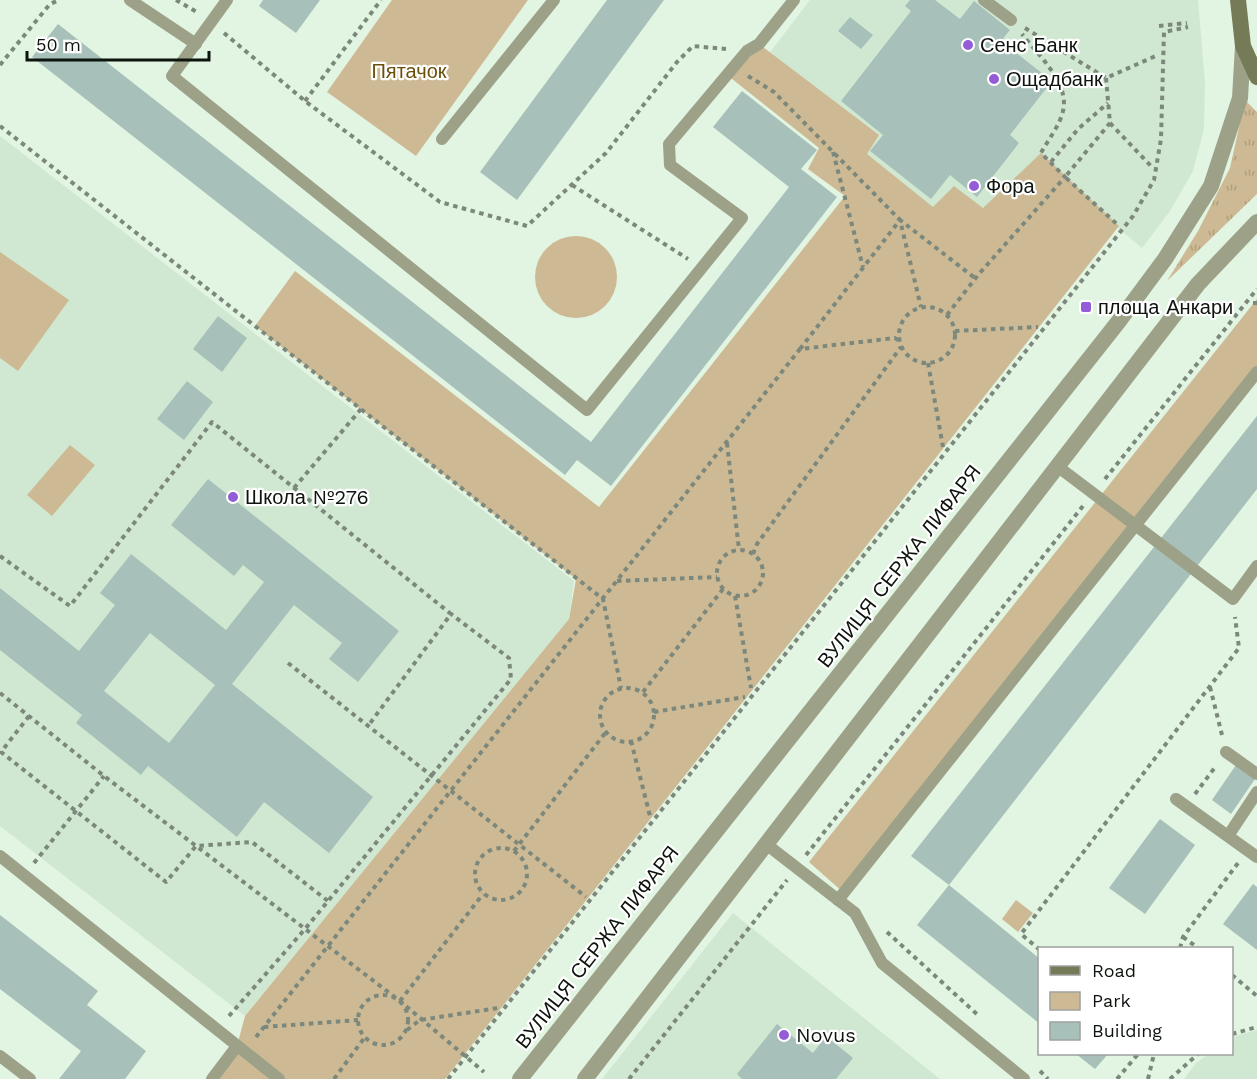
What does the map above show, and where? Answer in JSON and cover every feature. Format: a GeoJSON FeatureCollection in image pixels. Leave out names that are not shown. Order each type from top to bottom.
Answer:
{"type":"FeatureCollection","features":[{"type":"Feature","properties":{"kind":"main road"},"geometry":{"type":"LineString","coordinates":[[1238,0],[1243,46],[1257,77]]}},
{"type":"Feature","properties":{"kind":"street","name":"ВУЛИЦЯ СЕРЖА ЛИФАРЯ"},"geometry":{"type":"LineString","coordinates":[[520,1079],[1166,259],[1211,186],[1240,98],[1243,46]]}},
{"type":"Feature","properties":{"kind":"street"},"geometry":{"type":"LineString","coordinates":[[585,1079],[1198,284],[1257,222]]}},
{"type":"Feature","properties":{"kind":"lane"},"geometry":{"type":"LineString","coordinates":[[130,0],[195,44]]}},
{"type":"Feature","properties":{"kind":"lane"},"geometry":{"type":"LineString","coordinates":[[227,0],[172,76],[587,410],[742,218],[670,165],[669,144],[747,51],[759,44],[794,0]]}},
{"type":"Feature","properties":{"kind":"lane"},"geometry":{"type":"LineString","coordinates":[[442,139],[554,0]]}},
{"type":"Feature","properties":{"kind":"lane"},"geometry":{"type":"LineString","coordinates":[[984,0],[1011,20]]}},
{"type":"Feature","properties":{"kind":"lane"},"geometry":{"type":"LineString","coordinates":[[838,900],[1134,524],[1257,372]]}},
{"type":"Feature","properties":{"kind":"lane"},"geometry":{"type":"LineString","coordinates":[[1057,466],[1233,599],[1257,566]]}},
{"type":"Feature","properties":{"kind":"lane"},"geometry":{"type":"LineString","coordinates":[[1226,752],[1257,774]]}},
{"type":"Feature","properties":{"kind":"lane"},"geometry":{"type":"LineString","coordinates":[[1228,836],[1257,792]]}},
{"type":"Feature","properties":{"kind":"lane"},"geometry":{"type":"LineString","coordinates":[[1176,799],[1257,857]]}},
{"type":"Feature","properties":{"kind":"lane"},"geometry":{"type":"LineString","coordinates":[[766,844],[855,913],[882,963],[1024,1079]]}},
{"type":"Feature","properties":{"kind":"lane"},"geometry":{"type":"LineString","coordinates":[[0,856],[279,1079]]}},
{"type":"Feature","properties":{"kind":"lane"},"geometry":{"type":"LineString","coordinates":[[212,1079],[241,1049]]}},
{"type":"Feature","properties":{"kind":"lane"},"geometry":{"type":"LineString","coordinates":[[0,1056],[30,1079]]}},
{"type":"Feature","properties":{"kind":"path"},"geometry":{"type":"LineString","coordinates":[[0,64],[50,4],[59,0]]}},
{"type":"Feature","properties":{"kind":"path"},"geometry":{"type":"LineString","coordinates":[[176,0],[211,22],[305,101],[440,202],[527,226],[606,153],[693,46],[747,51]]}},
{"type":"Feature","properties":{"kind":"path"},"geometry":{"type":"LineString","coordinates":[[305,101],[381,0]]}},
{"type":"Feature","properties":{"kind":"path"},"geometry":{"type":"LineString","coordinates":[[1011,20],[1054,76],[1064,96],[1063,112],[1041,153],[1119,226]]}},
{"type":"Feature","properties":{"kind":"path"},"geometry":{"type":"LineString","coordinates":[[448,1079],[1133,216],[1154,180],[1161,139],[1164,32],[1188,25],[1159,26]]}},
{"type":"Feature","properties":{"kind":"path"},"geometry":{"type":"LineString","coordinates":[[1046,41],[1106,78]]}},
{"type":"Feature","properties":{"kind":"path"},"geometry":{"type":"LineString","coordinates":[[1106,78],[1158,55]]}},
{"type":"Feature","properties":{"kind":"path"},"geometry":{"type":"LineString","coordinates":[[733,67],[774,92],[900,220],[975,278]]}},
{"type":"Feature","properties":{"kind":"path"},"geometry":{"type":"LineString","coordinates":[[1106,78],[1110,123],[1151,166]]}},
{"type":"Feature","properties":{"kind":"path"},"geometry":{"type":"LineString","coordinates":[[1051,162],[1078,129],[1108,103]]}},
{"type":"Feature","properties":{"kind":"path"},"geometry":{"type":"LineString","coordinates":[[947,315],[975,278],[1110,123]]}},
{"type":"Feature","properties":{"kind":"path"},"geometry":{"type":"LineString","coordinates":[[0,126],[603,599],[621,688]]}},
{"type":"Feature","properties":{"kind":"path"},"geometry":{"type":"LineString","coordinates":[[833,150],[863,267]]}},
{"type":"Feature","properties":{"kind":"path"},"geometry":{"type":"LineString","coordinates":[[572,185],[702,268]]}},
{"type":"Feature","properties":{"kind":"path"},"geometry":{"type":"LineString","coordinates":[[241,1049],[264,1027],[800,350],[900,220]]}},
{"type":"Feature","properties":{"kind":"path"},"geometry":{"type":"LineString","coordinates":[[900,220],[921,307]]}},
{"type":"Feature","properties":{"kind":"path"},"geometry":{"type":"LineString","coordinates":[[1101,485],[1257,289]]}},
{"type":"Feature","properties":{"kind":"path"},"geometry":{"type":"LineString","coordinates":[[921,307],[939,309],[947,315],[955,332],[954,340],[945,356],[928,363],[913,359],[901,347],[898,332],[905,315],[921,307]]}},
{"type":"Feature","properties":{"kind":"path"},"geometry":{"type":"LineString","coordinates":[[955,332],[1038,327]]}},
{"type":"Feature","properties":{"kind":"path"},"geometry":{"type":"LineString","coordinates":[[800,350],[895,338],[899,340]]}},
{"type":"Feature","properties":{"kind":"path"},"geometry":{"type":"LineString","coordinates":[[753,554],[757,544],[901,347]]}},
{"type":"Feature","properties":{"kind":"path"},"geometry":{"type":"LineString","coordinates":[[928,363],[943,447]]}},
{"type":"Feature","properties":{"kind":"path"},"geometry":{"type":"LineString","coordinates":[[294,488],[361,409]]}},
{"type":"Feature","properties":{"kind":"path"},"geometry":{"type":"LineString","coordinates":[[0,556],[70,606],[212,422],[509,658],[511,679],[305,929],[218,1030]]}},
{"type":"Feature","properties":{"kind":"path"},"geometry":{"type":"LineString","coordinates":[[727,442],[739,550]]}},
{"type":"Feature","properties":{"kind":"path"},"geometry":{"type":"LineString","coordinates":[[629,1079],[1086,503]]}},
{"type":"Feature","properties":{"kind":"path"},"geometry":{"type":"LineString","coordinates":[[739,550],[753,554],[762,567],[761,582],[750,593],[735,596],[723,589],[717,577],[722,558],[739,550]]}},
{"type":"Feature","properties":{"kind":"path"},"geometry":{"type":"LineString","coordinates":[[617,581],[717,577]]}},
{"type":"Feature","properties":{"kind":"path"},"geometry":{"type":"LineString","coordinates":[[642,692],[723,589]]}},
{"type":"Feature","properties":{"kind":"path"},"geometry":{"type":"LineString","coordinates":[[735,596],[751,688]]}},
{"type":"Feature","properties":{"kind":"path"},"geometry":{"type":"LineString","coordinates":[[1038,948],[1021,934],[1239,648],[1233,599]]}},
{"type":"Feature","properties":{"kind":"path"},"geometry":{"type":"LineString","coordinates":[[368,726],[451,614]]}},
{"type":"Feature","properties":{"kind":"path"},"geometry":{"type":"LineString","coordinates":[[288,663],[586,897]]}},
{"type":"Feature","properties":{"kind":"path"},"geometry":{"type":"LineString","coordinates":[[621,688],[642,692],[648,698],[654,712],[646,734],[631,741],[622,742],[606,732],[601,724],[601,706],[605,698],[621,688]]}},
{"type":"Feature","properties":{"kind":"path"},"geometry":{"type":"LineString","coordinates":[[0,693],[104,776],[389,995],[400,1001],[484,1072]]}},
{"type":"Feature","properties":{"kind":"path"},"geometry":{"type":"LineString","coordinates":[[654,712],[745,697]]}},
{"type":"Feature","properties":{"kind":"path"},"geometry":{"type":"LineString","coordinates":[[29,716],[1,752],[166,882],[196,846],[252,842],[328,901]]}},
{"type":"Feature","properties":{"kind":"path"},"geometry":{"type":"LineString","coordinates":[[514,851],[606,732]]}},
{"type":"Feature","properties":{"kind":"path"},"geometry":{"type":"LineString","coordinates":[[631,741],[650,816]]}},
{"type":"Feature","properties":{"kind":"path"},"geometry":{"type":"LineString","coordinates":[[24,875],[104,776]]}},
{"type":"Feature","properties":{"kind":"path"},"geometry":{"type":"LineString","coordinates":[[498,848],[514,851],[525,864],[527,873],[522,890],[508,900],[491,898],[483,894],[475,879],[475,870],[482,855],[498,848]]}},
{"type":"Feature","properties":{"kind":"path"},"geometry":{"type":"LineString","coordinates":[[1180,947],[1183,937],[1239,861],[1248,868]]}},
{"type":"Feature","properties":{"kind":"path"},"geometry":{"type":"LineString","coordinates":[[400,1001],[483,894]]}},
{"type":"Feature","properties":{"kind":"path"},"geometry":{"type":"LineString","coordinates":[[878,924],[980,1017]]}},
{"type":"Feature","properties":{"kind":"path"},"geometry":{"type":"LineString","coordinates":[[1183,937],[1197,947]]}},
{"type":"Feature","properties":{"kind":"path"},"geometry":{"type":"LineString","coordinates":[[1233,976],[1257,996]]}},
{"type":"Feature","properties":{"kind":"path"},"geometry":{"type":"LineString","coordinates":[[389,995],[374,996],[367,1000],[357,1020],[364,1037],[379,1045],[387,1045],[401,1038],[420,1020],[498,1008]]}},
{"type":"Feature","properties":{"kind":"path"},"geometry":{"type":"LineString","coordinates":[[400,1001],[408,1015],[406,1031]]}},
{"type":"Feature","properties":{"kind":"path"},"geometry":{"type":"LineString","coordinates":[[264,1027],[357,1020]]}},
{"type":"Feature","properties":{"kind":"path"},"geometry":{"type":"LineString","coordinates":[[1233,1034],[1257,1027]]}},
{"type":"Feature","properties":{"kind":"path"},"geometry":{"type":"LineString","coordinates":[[334,1079],[364,1037]]}},
{"type":"Feature","properties":{"kind":"path"},"geometry":{"type":"LineString","coordinates":[[1117,1079],[1136,1055]]}},
{"type":"Feature","properties":{"kind":"path"},"geometry":{"type":"LineString","coordinates":[[1148,1079],[1154,1055]]}},
{"type":"Feature","properties":{"kind":"path"},"geometry":{"type":"LineString","coordinates":[[1170,1079],[1196,1055]]}},
{"type":"Feature","properties":{"kind":"path"},"geometry":{"type":"LineString","coordinates":[[1031,1064],[1048,1079]]}},
{"type":"Feature","properties":{"kind":"shaded area"},"geometry":{"type":"Polygon","coordinates":[[[810,0],[1198,0],[1205,83],[1204,129],[1193,171],[1170,211],[1142,248],[1049,171],[980,250],[758,68],[810,0]]]}},
{"type":"Feature","properties":{"kind":"shaded area","name":"Школа №276"},"geometry":{"type":"Polygon","coordinates":[[[0,136],[574,581],[569,619],[245,1016],[0,826],[0,136]]]}},
{"type":"Feature","properties":{"kind":"shaded area"},"geometry":{"type":"Polygon","coordinates":[[[733,913],[940,1079],[602,1079],[733,913]]]}},
{"type":"Feature","properties":{"kind":"shaded area"},"geometry":{"type":"Polygon","coordinates":[[[1257,1030],[1257,1079],[1184,1079],[1196,1063],[1208,1055],[1233,1055],[1233,1037],[1257,1030]]]}},
{"type":"Feature","properties":{"kind":"green space","name":"Пятачок"},"geometry":{"type":"Polygon","coordinates":[[[392,0],[528,0],[416,156],[327,92],[392,0]]]}},
{"type":"Feature","properties":{"kind":"green space"},"geometry":{"type":"Polygon","coordinates":[[[759,44],[879,135],[867,154],[933,207],[954,186],[983,208],[1041,153],[1119,226],[445,1079],[212,1079],[237,1046],[245,1016],[569,619],[576,579],[255,326],[295,271],[599,507],[845,196],[808,169],[819,148],[727,75],[759,44]]]}},
{"type":"Feature","properties":{"kind":"green space"},"geometry":{"type":"Polygon","coordinates":[[[1245,100],[1257,112],[1257,194],[1167,281],[1198,231],[1230,168],[1245,100]]]}},
{"type":"Feature","properties":{"kind":"green space"},"geometry":{"type":"Polygon","coordinates":[[[576,236],[592,239],[605,248],[614,261],[617,277],[614,293],[605,306],[592,315],[576,318],[560,315],[547,306],[538,293],[535,277],[538,261],[547,248],[560,239],[576,236]]]}},
{"type":"Feature","properties":{"kind":"green space"},"geometry":{"type":"Polygon","coordinates":[[[0,252],[69,300],[18,371],[0,358],[0,252]]]}},
{"type":"Feature","properties":{"kind":"green space"},"geometry":{"type":"Polygon","coordinates":[[[1257,299],[1257,372],[844,893],[809,862],[1257,299]]]}},
{"type":"Feature","properties":{"kind":"green space"},"geometry":{"type":"Polygon","coordinates":[[[70,445],[95,465],[52,516],[27,495],[70,445]]]}},
{"type":"Feature","properties":{"kind":"green space"},"geometry":{"type":"Polygon","coordinates":[[[1016,900],[1033,913],[1018,932],[1002,919],[1016,900]]]}},
{"type":"Feature","properties":{"kind":"building"},"geometry":{"type":"Polygon","coordinates":[[[263,0],[320,0],[296,33],[259,6],[263,0]]]}},
{"type":"Feature","properties":{"kind":"building"},"geometry":{"type":"Polygon","coordinates":[[[607,0],[664,0],[517,200],[480,172],[607,0]]]}},
{"type":"Feature","properties":{"kind":"building"},"geometry":{"type":"Polygon","coordinates":[[[910,0],[935,0],[960,19],[974,1],[1010,30],[1001,41],[1052,81],[1010,135],[1019,143],[977,197],[950,175],[931,199],[870,151],[883,135],[841,101],[911,11],[905,6],[910,0]]]}},
{"type":"Feature","properties":{"kind":"building"},"geometry":{"type":"Polygon","coordinates":[[[850,17],[873,35],[861,49],[838,31],[850,17]]]}},
{"type":"Feature","properties":{"kind":"building"},"geometry":{"type":"Polygon","coordinates":[[[58,24],[591,442],[789,187],[713,127],[742,91],[817,150],[801,169],[837,197],[611,486],[577,460],[565,475],[32,57],[58,24]]]}},
{"type":"Feature","properties":{"kind":"building"},"geometry":{"type":"Polygon","coordinates":[[[218,316],[247,338],[222,372],[193,349],[218,316]]]}},
{"type":"Feature","properties":{"kind":"building"},"geometry":{"type":"Polygon","coordinates":[[[187,381],[213,402],[184,440],[157,419],[187,381]]]}},
{"type":"Feature","properties":{"kind":"building"},"geometry":{"type":"Polygon","coordinates":[[[1257,416],[1257,489],[949,885],[911,856],[1257,416]]]}},
{"type":"Feature","properties":{"kind":"building"},"geometry":{"type":"Polygon","coordinates":[[[208,479],[399,631],[358,682],[329,659],[342,643],[294,605],[232,684],[373,797],[329,853],[264,802],[237,837],[148,766],[141,775],[76,723],[82,715],[0,650],[0,588],[79,651],[115,605],[100,593],[131,554],[226,630],[264,582],[243,565],[234,576],[171,525],[208,479]],[[150,633],[104,691],[169,743],[215,685],[150,633]]]}},
{"type":"Feature","properties":{"kind":"building"},"geometry":{"type":"Polygon","coordinates":[[[1236,765],[1255,779],[1231,814],[1212,800],[1236,765]]]}},
{"type":"Feature","properties":{"kind":"building"},"geometry":{"type":"Polygon","coordinates":[[[1160,819],[1195,845],[1145,914],[1109,888],[1160,819]]]}},
{"type":"Feature","properties":{"kind":"building"},"geometry":{"type":"Polygon","coordinates":[[[1253,884],[1257,887],[1257,950],[1223,924],[1253,884]]]}},
{"type":"Feature","properties":{"kind":"building"},"geometry":{"type":"Polygon","coordinates":[[[949,885],[1038,957],[1038,1022],[917,925],[949,885]]]}},
{"type":"Feature","properties":{"kind":"building"},"geometry":{"type":"Polygon","coordinates":[[[0,915],[98,991],[87,1005],[146,1051],[125,1079],[59,1079],[81,1051],[0,989],[0,915]]]}},
{"type":"Feature","properties":{"kind":"building"},"geometry":{"type":"Polygon","coordinates":[[[777,1024],[813,1053],[826,1036],[853,1058],[836,1079],[742,1079],[737,1074],[777,1024]]]}},
{"type":"Feature","properties":{"kind":"building"},"geometry":{"type":"Polygon","coordinates":[[[1077,1055],[1107,1055],[1095,1069],[1077,1055]]]}},
{"type":"Feature","properties":{"kind":"place","name":"Сенс Банк"},"geometry":{"type":"Point","coordinates":[968,45]}},
{"type":"Feature","properties":{"kind":"place","name":"Ощадбанк"},"geometry":{"type":"Point","coordinates":[994,79]}},
{"type":"Feature","properties":{"kind":"place","name":"Фора"},"geometry":{"type":"Point","coordinates":[974,186]}},
{"type":"Feature","properties":{"kind":"place","name":"площа Анкари"},"geometry":{"type":"Point","coordinates":[1086,307]}},
{"type":"Feature","properties":{"kind":"place","name":"Школа №276"},"geometry":{"type":"Point","coordinates":[233,497]}},
{"type":"Feature","properties":{"kind":"place","name":"Novus"},"geometry":{"type":"Point","coordinates":[784,1035]}}]}
